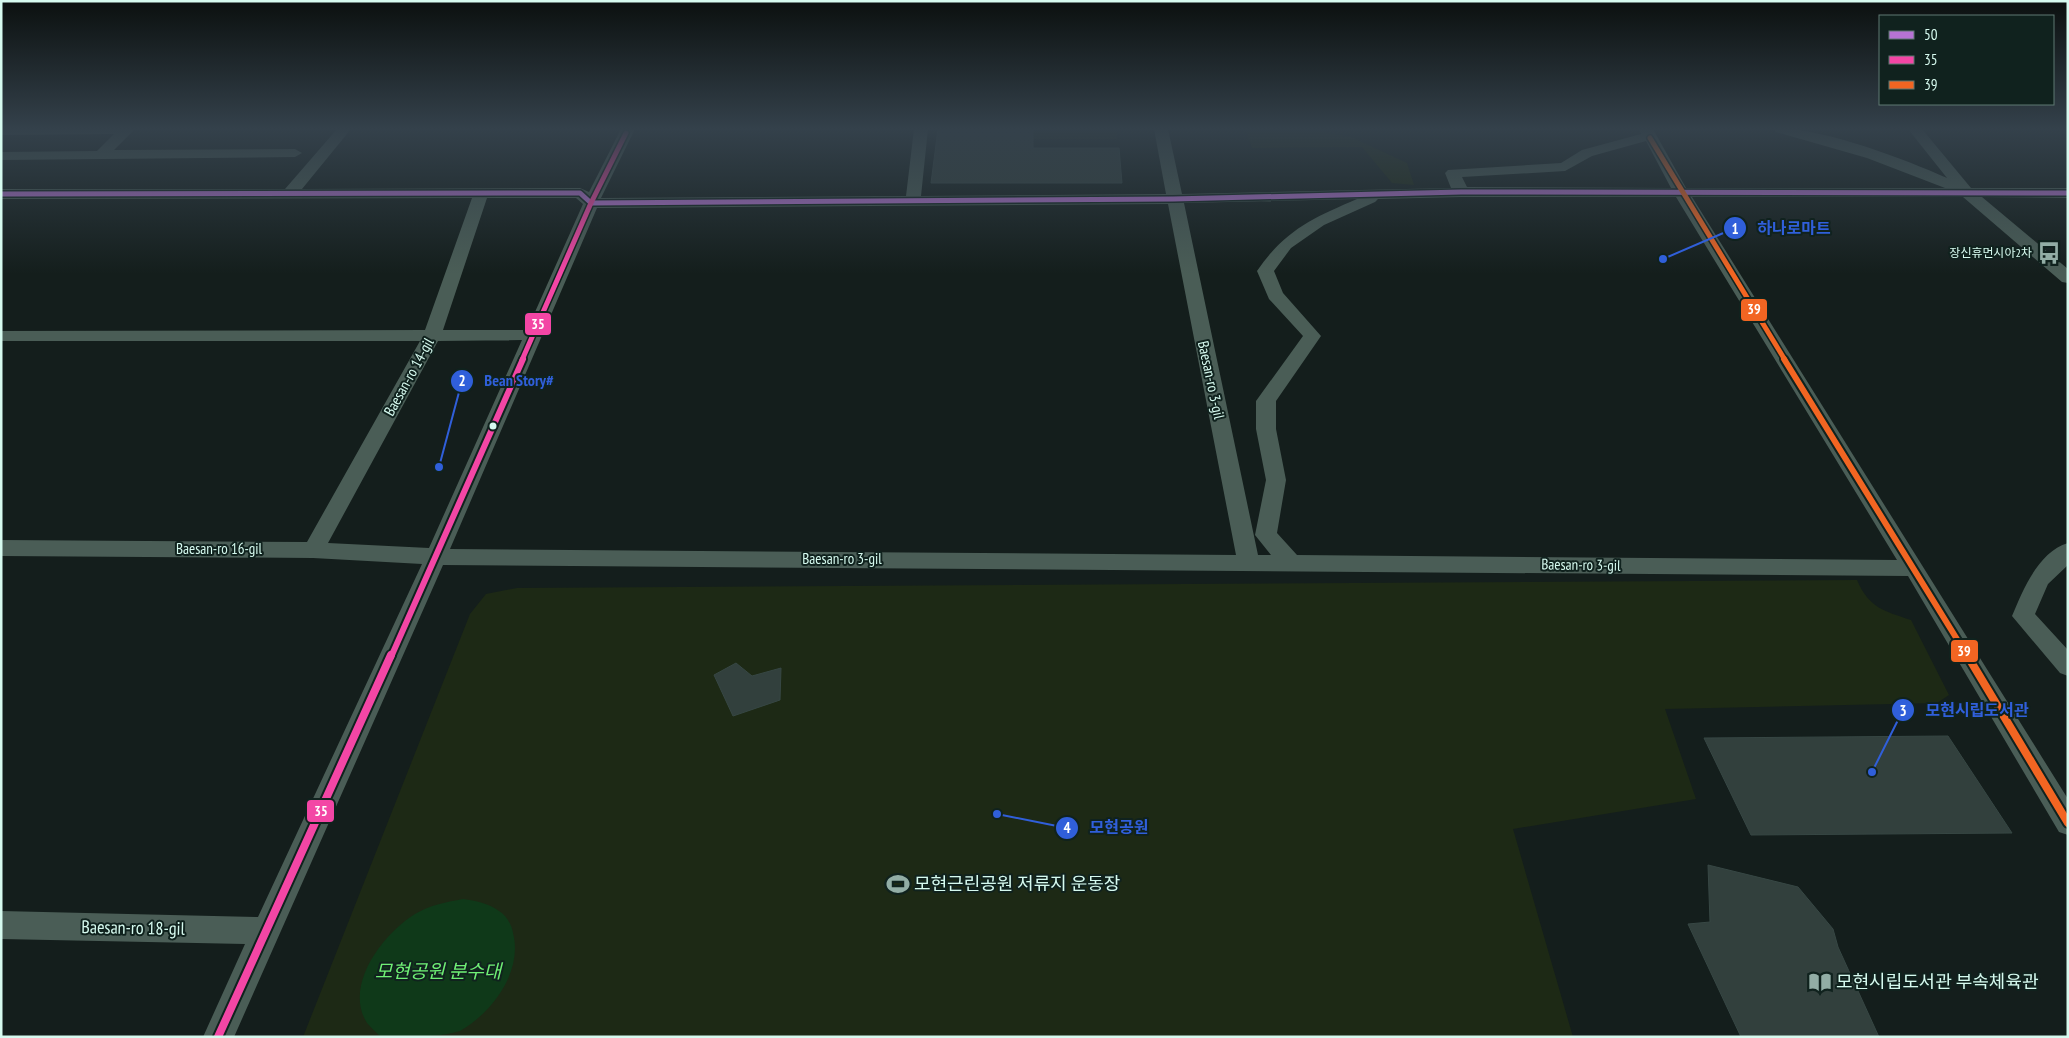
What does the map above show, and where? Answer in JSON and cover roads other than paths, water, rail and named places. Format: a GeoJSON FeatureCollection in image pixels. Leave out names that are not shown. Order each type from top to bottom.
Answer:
{"type":"FeatureCollection","features":[{"type":"Feature","properties":{"kind":"street"},"geometry":{"type":"LineString","coordinates":[[289,194],[303,177]]}},
{"type":"Feature","properties":{"kind":"street"},"geometry":{"type":"LineString","coordinates":[[218,1037],[436,557],[532,335],[604,177]]}},
{"type":"Feature","properties":{"kind":"street"},"geometry":{"type":"LineString","coordinates":[[913,200],[915,177]]}},
{"type":"Feature","properties":{"kind":"street","name":"Baesan-ro 3-gil"},"geometry":{"type":"LineString","coordinates":[[1170,177],[1248,562]]}},
{"type":"Feature","properties":{"kind":"street"},"geometry":{"type":"LineString","coordinates":[[1455,177],[1461,192]]}},
{"type":"Feature","properties":{"kind":"street"},"geometry":{"type":"LineString","coordinates":[[1673,177],[2068,822]]}},
{"type":"Feature","properties":{"kind":"street"},"geometry":{"type":"LineString","coordinates":[[1933,177],[1967,193]]}},
{"type":"Feature","properties":{"kind":"street"},"geometry":{"type":"LineString","coordinates":[[1954,177],[1967,193],[2068,278]]}},
{"type":"Feature","properties":{"kind":"street"},"geometry":{"type":"LineString","coordinates":[[1,194],[580,193],[591,203],[1174,199],[1461,192],[2068,193]]}},
{"type":"Feature","properties":{"kind":"street","name":"Baesan-ro 14-gil"},"geometry":{"type":"LineString","coordinates":[[313,550],[432,335],[481,194]]}},
{"type":"Feature","properties":{"kind":"street"},"geometry":{"type":"LineString","coordinates":[[1291,563],[1266,536],[1276,480],[1266,429],[1266,401],[1312,336],[1275,295],[1265,271],[1285,245],[1318,222],[1380,195]]}},
{"type":"Feature","properties":{"kind":"street"},"geometry":{"type":"LineString","coordinates":[[1,336],[532,335]]}},
{"type":"Feature","properties":{"kind":"street","name":"Baesan-ro 16-gil"},"geometry":{"type":"LineString","coordinates":[[1,548],[313,550],[436,557]]}},
{"type":"Feature","properties":{"kind":"street"},"geometry":{"type":"LineString","coordinates":[[2068,551],[2039,580],[2023,616],[2068,666]]}},
{"type":"Feature","properties":{"kind":"street","name":"Baesan-ro 3-gil"},"geometry":{"type":"LineString","coordinates":[[436,557],[1914,568]]}},
{"type":"Feature","properties":{"kind":"street","name":"Baesan-ro 18-gil"},"geometry":{"type":"LineString","coordinates":[[1,925],[266,932]]}},
{"type":"Feature","properties":{"kind":"water","name":"모현공원 분수대"},"geometry":{"type":"Polygon","coordinates":[[[463,899],[491,906],[508,920],[513,933],[515,947],[514,962],[503,989],[484,1013],[460,1031],[432,1036],[381,1037],[367,1023],[361,1008],[360,993],[363,977],[370,961],[391,934],[415,914],[433,906],[463,899]]]}},
{"type":"Feature","properties":{"kind":"place","name":"장신휴먼시아2차"},"geometry":{"type":"Point","coordinates":[2049,253]}},
{"type":"Feature","properties":{"kind":"place","name":"하나로마트"},"geometry":{"type":"Point","coordinates":[1663,259]}},
{"type":"Feature","properties":{"kind":"place","name":"Bean Story#"},"geometry":{"type":"Point","coordinates":[439,467]}},
{"type":"Feature","properties":{"kind":"place","name":"모현시립도서관"},"geometry":{"type":"Point","coordinates":[1872,772]}},
{"type":"Feature","properties":{"kind":"place","name":"모현공원"},"geometry":{"type":"Point","coordinates":[997,814]}},
{"type":"Feature","properties":{"kind":"place","name":"모현근린공원 저류지 운동장"},"geometry":{"type":"Point","coordinates":[898,884]}},
{"type":"Feature","properties":{"kind":"place","name":"모현시립도서관 부속체육관"},"geometry":{"type":"Point","coordinates":[1820,982]}}]}
